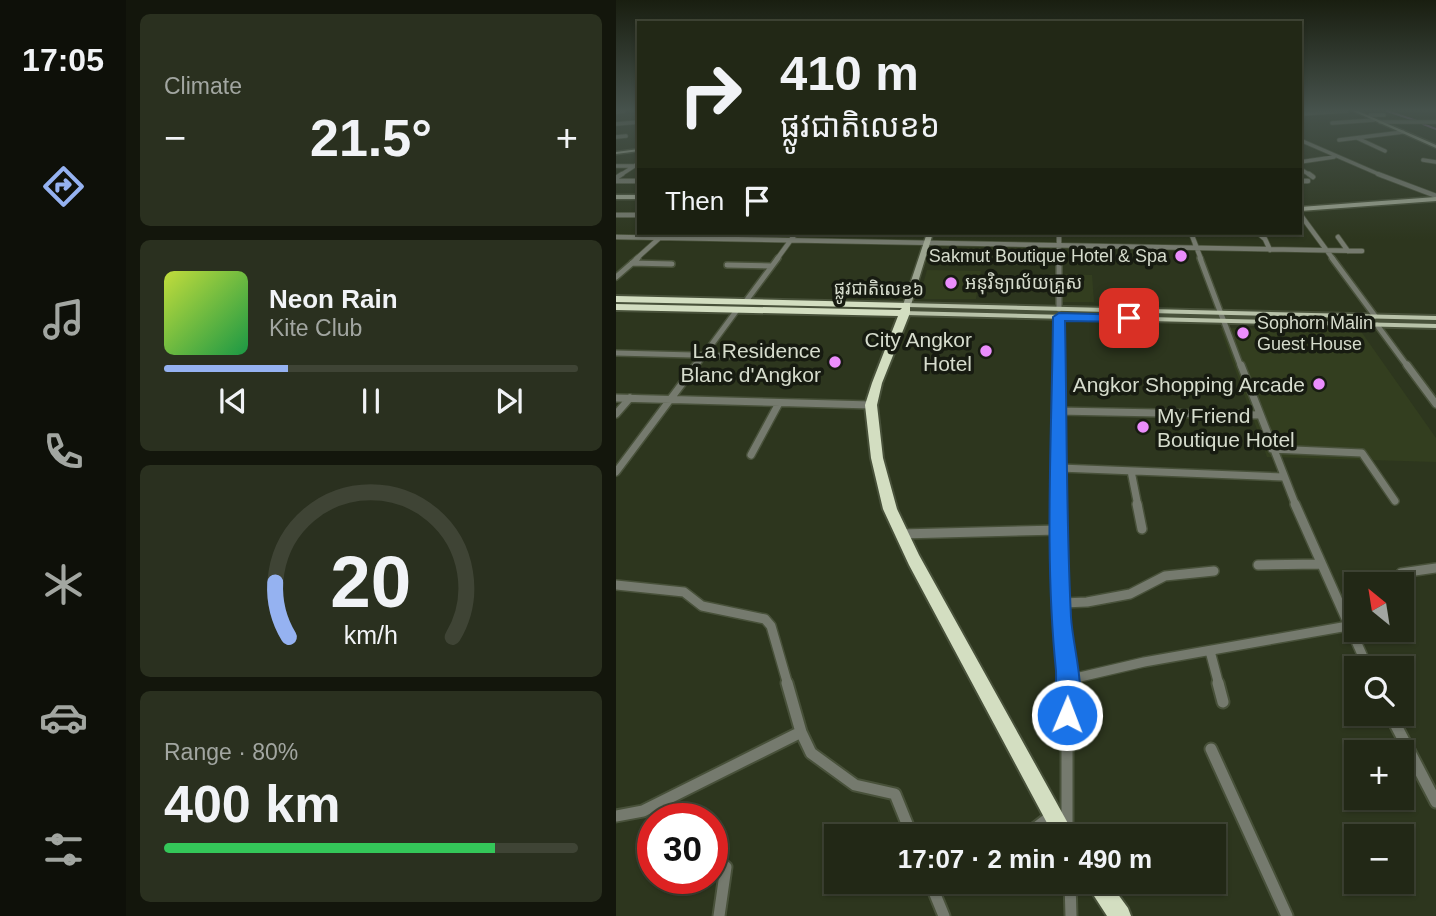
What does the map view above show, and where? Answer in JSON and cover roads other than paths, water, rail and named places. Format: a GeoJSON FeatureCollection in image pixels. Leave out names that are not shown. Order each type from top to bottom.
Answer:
{"type":"FeatureCollection","features":[{"type":"Feature","properties":{"kind":"highway","name":"ផ្លូវជាតិលេខ៦"},"geometry":{"type":"LineString","coordinates":[[616,299],[746,301],[906,309]]}},
{"type":"Feature","properties":{"kind":"highway","name":"ផ្លូវជាតិលេខ៦"},"geometry":{"type":"LineString","coordinates":[[616,307],[737,310],[906,309]]}},
{"type":"Feature","properties":{"kind":"highway"},"geometry":{"type":"LineString","coordinates":[[906,309],[877,383],[872,405],[881,482],[901,534],[1057,824]]}},
{"type":"Feature","properties":{"kind":"highway"},"geometry":{"type":"LineString","coordinates":[[1105,894],[1120,916]]}},
{"type":"Feature","properties":{"kind":"main road","name":"ផ្លូវជាតិលេខ៦"},"geometry":{"type":"LineString","coordinates":[[906,309],[1376,321],[1436,326]]}},
{"type":"Feature","properties":{"kind":"main road","name":"ផ្លូវជាតិលេខ៦"},"geometry":{"type":"LineString","coordinates":[[1376,321],[1436,318]]}},
{"type":"Feature","properties":{"kind":"street"},"geometry":{"type":"LineString","coordinates":[[1329,154],[1436,198]]}},
{"type":"Feature","properties":{"kind":"street"},"geometry":{"type":"LineString","coordinates":[[1302,162],[1336,157]]}},
{"type":"Feature","properties":{"kind":"street"},"geometry":{"type":"LineString","coordinates":[[1423,160],[1436,162]]}},
{"type":"Feature","properties":{"kind":"street"},"geometry":{"type":"LineString","coordinates":[[616,179],[637,164]]}},
{"type":"Feature","properties":{"kind":"street"},"geometry":{"type":"LineString","coordinates":[[616,166],[634,166]]}},
{"type":"Feature","properties":{"kind":"street"},"geometry":{"type":"LineString","coordinates":[[1302,170],[1312,177]]}},
{"type":"Feature","properties":{"kind":"street"},"geometry":{"type":"LineString","coordinates":[[616,179],[635,181]]}},
{"type":"Feature","properties":{"kind":"street"},"geometry":{"type":"LineString","coordinates":[[1302,181],[1308,181]]}},
{"type":"Feature","properties":{"kind":"street"},"geometry":{"type":"LineString","coordinates":[[616,197],[637,197]]}},
{"type":"Feature","properties":{"kind":"street"},"geometry":{"type":"LineString","coordinates":[[1302,211],[1436,198]]}},
{"type":"Feature","properties":{"kind":"street"},"geometry":{"type":"LineString","coordinates":[[1302,214],[1436,404]]}},
{"type":"Feature","properties":{"kind":"street"},"geometry":{"type":"LineString","coordinates":[[616,215],[637,215]]}},
{"type":"Feature","properties":{"kind":"street"},"geometry":{"type":"LineString","coordinates":[[616,277],[663,235]]}},
{"type":"Feature","properties":{"kind":"street"},"geometry":{"type":"LineString","coordinates":[[746,301],[794,235]]}},
{"type":"Feature","properties":{"kind":"street"},"geometry":{"type":"LineString","coordinates":[[906,309],[929,235]]}},
{"type":"Feature","properties":{"kind":"street"},"geometry":{"type":"LineString","coordinates":[[1059,235],[1061,619],[1068,680],[1066,824]]}},
{"type":"Feature","properties":{"kind":"street"},"geometry":{"type":"LineString","coordinates":[[1192,235],[1283,477],[1344,617]]}},
{"type":"Feature","properties":{"kind":"street"},"geometry":{"type":"LineString","coordinates":[[1260,235],[1270,250]]}},
{"type":"Feature","properties":{"kind":"street"},"geometry":{"type":"LineString","coordinates":[[616,237],[1362,251]]}},
{"type":"Feature","properties":{"kind":"street"},"geometry":{"type":"LineString","coordinates":[[1338,237],[1348,251]]}},
{"type":"Feature","properties":{"kind":"street"},"geometry":{"type":"LineString","coordinates":[[632,263],[672,264]]}},
{"type":"Feature","properties":{"kind":"street"},"geometry":{"type":"LineString","coordinates":[[727,265],[771,266]]}},
{"type":"Feature","properties":{"kind":"street"},"geometry":{"type":"LineString","coordinates":[[616,472],[737,310]]}},
{"type":"Feature","properties":{"kind":"street"},"geometry":{"type":"LineString","coordinates":[[616,353],[731,356]]}},
{"type":"Feature","properties":{"kind":"street"},"geometry":{"type":"LineString","coordinates":[[616,398],[872,405]]}},
{"type":"Feature","properties":{"kind":"street"},"geometry":{"type":"LineString","coordinates":[[616,414],[630,398]]}},
{"type":"Feature","properties":{"kind":"street"},"geometry":{"type":"LineString","coordinates":[[751,455],[779,403]]}},
{"type":"Feature","properties":{"kind":"street"},"geometry":{"type":"LineString","coordinates":[[1058,411],[1260,415]]}},
{"type":"Feature","properties":{"kind":"street"},"geometry":{"type":"LineString","coordinates":[[1272,449],[1362,453],[1395,501]]}},
{"type":"Feature","properties":{"kind":"street"},"geometry":{"type":"LineString","coordinates":[[1060,468],[1283,477]]}},
{"type":"Feature","properties":{"kind":"street"},"geometry":{"type":"LineString","coordinates":[[1131,471],[1142,529]]}},
{"type":"Feature","properties":{"kind":"street"},"geometry":{"type":"LineString","coordinates":[[901,534],[1060,530]]}},
{"type":"Feature","properties":{"kind":"street"},"geometry":{"type":"LineString","coordinates":[[1258,565],[1320,565]]}},
{"type":"Feature","properties":{"kind":"street"},"geometry":{"type":"LineString","coordinates":[[1408,572],[1436,568]]}},
{"type":"Feature","properties":{"kind":"street"},"geometry":{"type":"LineString","coordinates":[[1063,603],[1087,602],[1130,594],[1165,576],[1214,570]]}},
{"type":"Feature","properties":{"kind":"street"},"geometry":{"type":"LineString","coordinates":[[616,585],[684,592],[702,606],[765,620],[771,626],[802,732],[811,753],[829,769],[855,785],[895,794],[907,824]]}},
{"type":"Feature","properties":{"kind":"street"},"geometry":{"type":"LineString","coordinates":[[1068,680],[1144,662],[1344,627]]}},
{"type":"Feature","properties":{"kind":"street"},"geometry":{"type":"LineString","coordinates":[[1210,651],[1223,702]]}},
{"type":"Feature","properties":{"kind":"street"},"geometry":{"type":"LineString","coordinates":[[1396,726],[1436,802]]}},
{"type":"Feature","properties":{"kind":"street"},"geometry":{"type":"LineString","coordinates":[[616,816],[643,811],[802,732]]}},
{"type":"Feature","properties":{"kind":"street"},"geometry":{"type":"LineString","coordinates":[[1211,749],[1287,916]]}},
{"type":"Feature","properties":{"kind":"street"},"geometry":{"type":"LineString","coordinates":[[1041,824],[1051,816]]}},
{"type":"Feature","properties":{"kind":"street"},"geometry":{"type":"LineString","coordinates":[[719,916],[722,894]]}},
{"type":"Feature","properties":{"kind":"street"},"geometry":{"type":"LineString","coordinates":[[935,894],[944,916]]}},
{"type":"Feature","properties":{"kind":"street"},"geometry":{"type":"LineString","coordinates":[[1070,894],[1071,916]]}},
{"type":"Feature","properties":{"kind":"place","name":"Sakmut Boutique Hotel & Spa"},"geometry":{"type":"Point","coordinates":[1181,256]}},
{"type":"Feature","properties":{"kind":"place","name":"អនុវិទ្យាល័យគ្រួស"},"geometry":{"type":"Point","coordinates":[951,283]}},
{"type":"Feature","properties":{"kind":"place","name":"Sophorn Malin Guest House"},"geometry":{"type":"Point","coordinates":[1243,333]}},
{"type":"Feature","properties":{"kind":"place","name":"City Angkor Hotel"},"geometry":{"type":"Point","coordinates":[986,351]}},
{"type":"Feature","properties":{"kind":"place","name":"La Residence Blanc d'Angkor"},"geometry":{"type":"Point","coordinates":[835,362]}},
{"type":"Feature","properties":{"kind":"place","name":"Angkor Shopping Arcade"},"geometry":{"type":"Point","coordinates":[1319,384]}},
{"type":"Feature","properties":{"kind":"place","name":"My Friend Boutique Hotel"},"geometry":{"type":"Point","coordinates":[1143,427]}}]}
